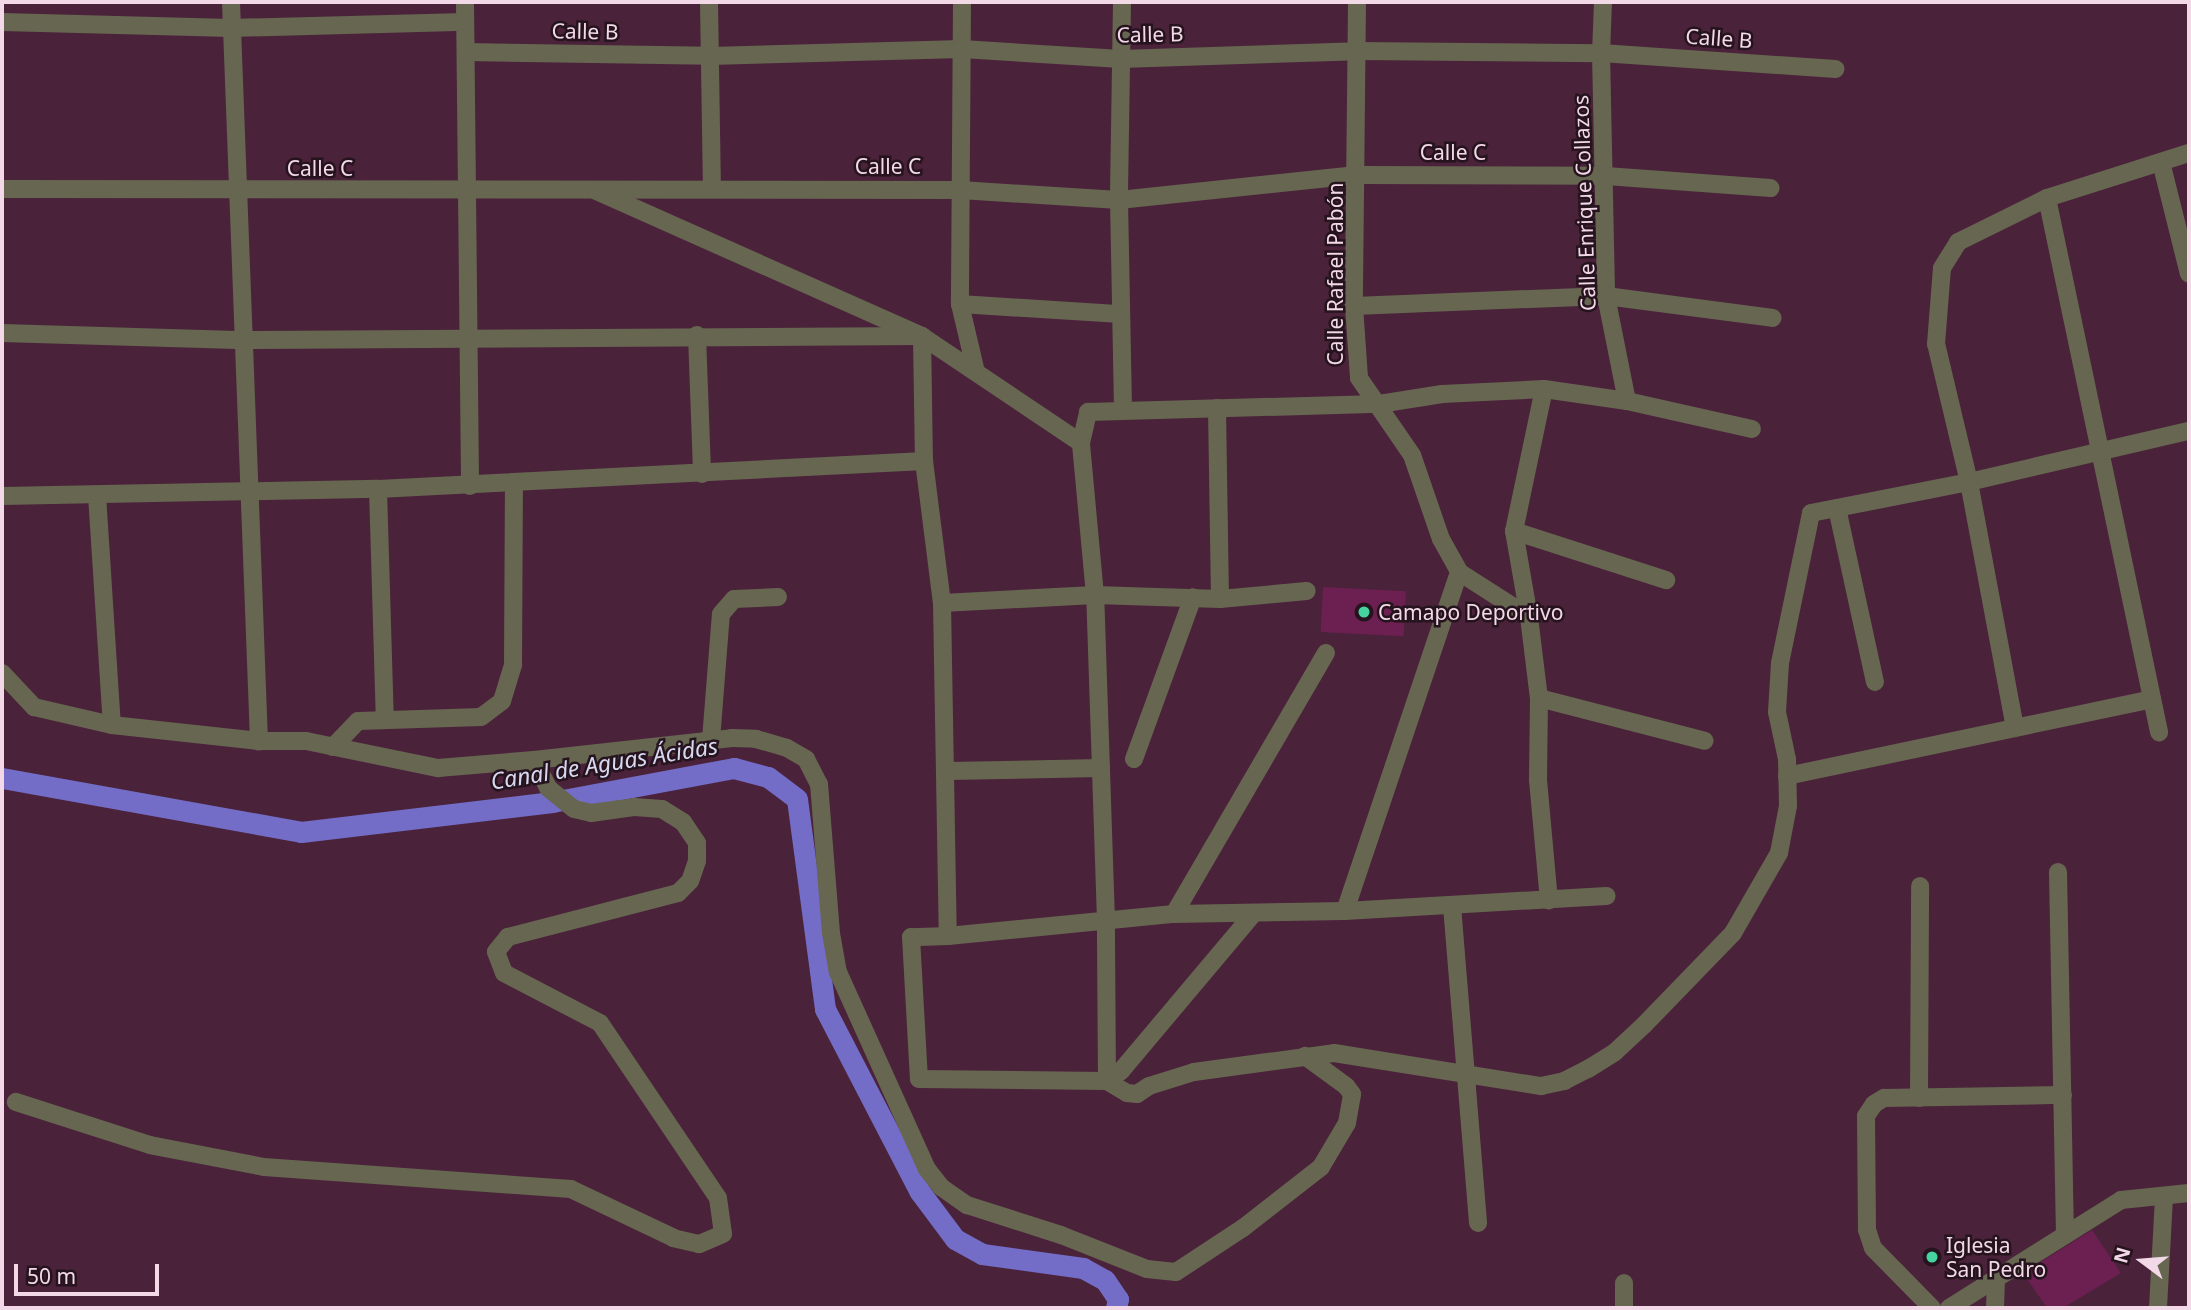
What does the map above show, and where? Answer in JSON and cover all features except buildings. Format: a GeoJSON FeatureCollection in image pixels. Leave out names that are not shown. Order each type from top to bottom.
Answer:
{"type":"FeatureCollection","features":[{"type":"Feature","properties":{"kind":"street"},"geometry":{"type":"LineString","coordinates":[[231,2],[259,741]]}},
{"type":"Feature","properties":{"kind":"street"},"geometry":{"type":"LineString","coordinates":[[465,2],[470,486]]}},
{"type":"Feature","properties":{"kind":"street"},"geometry":{"type":"LineString","coordinates":[[709,2],[712,188]]}},
{"type":"Feature","properties":{"kind":"street"},"geometry":{"type":"LineString","coordinates":[[962,2],[960,304],[975,368]]}},
{"type":"Feature","properties":{"kind":"street"},"geometry":{"type":"LineString","coordinates":[[1122,2],[1119,200],[1123,410]]}},
{"type":"Feature","properties":{"kind":"street","name":"Calle Rafael Pabón"},"geometry":{"type":"LineString","coordinates":[[1357,2],[1354,306],[1359,378],[1412,455],[1441,539],[1459,572],[1530,617]]}},
{"type":"Feature","properties":{"kind":"street","name":"Calle Enrique Collazos"},"geometry":{"type":"LineString","coordinates":[[1603,2],[1601,53],[1606,176],[1606,296],[1627,401]]}},
{"type":"Feature","properties":{"kind":"street"},"geometry":{"type":"LineString","coordinates":[[2,22],[231,28],[465,22]]}},
{"type":"Feature","properties":{"kind":"street","name":"Calle B"},"geometry":{"type":"LineString","coordinates":[[466,52],[710,55],[962,49],[1121,59],[1357,51],[1601,53],[1835,69]]}},
{"type":"Feature","properties":{"kind":"street"},"geometry":{"type":"LineString","coordinates":[[2015,728],[1969,482],[1936,344],[1942,268],[1958,242],[2047,198],[2189,153]]}},
{"type":"Feature","properties":{"kind":"street"},"geometry":{"type":"LineString","coordinates":[[2161,162],[2189,274]]}},
{"type":"Feature","properties":{"kind":"street","name":"Calle C"},"geometry":{"type":"LineString","coordinates":[[2,189],[960,190],[1119,200],[1357,174],[1606,176],[1771,188]]}},
{"type":"Feature","properties":{"kind":"street"},"geometry":{"type":"LineString","coordinates":[[596,191],[922,336],[975,368],[1081,443]]}},
{"type":"Feature","properties":{"kind":"street"},"geometry":{"type":"LineString","coordinates":[[2047,198],[2098,453],[2159,732]]}},
{"type":"Feature","properties":{"kind":"street"},"geometry":{"type":"LineString","coordinates":[[1354,306],[1606,296],[1773,318]]}},
{"type":"Feature","properties":{"kind":"street"},"geometry":{"type":"LineString","coordinates":[[960,304],[1121,314]]}},
{"type":"Feature","properties":{"kind":"street"},"geometry":{"type":"LineString","coordinates":[[2,333],[245,340],[696,335],[922,336]]}},
{"type":"Feature","properties":{"kind":"street"},"geometry":{"type":"LineString","coordinates":[[696,335],[702,474]]}},
{"type":"Feature","properties":{"kind":"street"},"geometry":{"type":"LineString","coordinates":[[922,336],[924,461],[942,603],[948,936]]}},
{"type":"Feature","properties":{"kind":"street"},"geometry":{"type":"LineString","coordinates":[[1544,389],[1514,531],[1530,617],[1539,698],[1538,780],[1549,900]]}},
{"type":"Feature","properties":{"kind":"street"},"geometry":{"type":"LineString","coordinates":[[1107,1081],[1106,921],[1095,595],[1081,443],[1088,412],[1379,404],[1441,394],[1544,389],[1627,401],[1752,429]]}},
{"type":"Feature","properties":{"kind":"street"},"geometry":{"type":"LineString","coordinates":[[1217,408],[1220,598]]}},
{"type":"Feature","properties":{"kind":"street"},"geometry":{"type":"LineString","coordinates":[[1607,896],[1345,911],[1174,914],[948,936],[911,937],[919,1079],[1107,1081],[1127,1093],[1137,1094],[1149,1086],[1194,1072],[1335,1053],[1541,1086],[1564,1080],[1615,1052],[1733,933],[1779,853],[1788,806],[1787,776],[1777,712],[1780,663],[1811,513],[1969,482],[2189,431]]}},
{"type":"Feature","properties":{"kind":"street"},"geometry":{"type":"LineString","coordinates":[[2,496],[470,486],[924,461]]}},
{"type":"Feature","properties":{"kind":"street"},"geometry":{"type":"LineString","coordinates":[[333,747],[358,721],[481,717],[502,701],[513,665],[514,484]]}},
{"type":"Feature","properties":{"kind":"street"},"geometry":{"type":"LineString","coordinates":[[377,489],[385,720]]}},
{"type":"Feature","properties":{"kind":"street"},"geometry":{"type":"LineString","coordinates":[[97,495],[112,725]]}},
{"type":"Feature","properties":{"kind":"street"},"geometry":{"type":"LineString","coordinates":[[1837,508],[1875,682]]}},
{"type":"Feature","properties":{"kind":"street"},"geometry":{"type":"LineString","coordinates":[[1514,531],[1666,580]]}},
{"type":"Feature","properties":{"kind":"street"},"geometry":{"type":"LineString","coordinates":[[1345,911],[1459,572]]}},
{"type":"Feature","properties":{"kind":"street"},"geometry":{"type":"LineString","coordinates":[[942,603],[1095,595],[1220,598],[1307,591]]}},
{"type":"Feature","properties":{"kind":"street"},"geometry":{"type":"LineString","coordinates":[[711,740],[722,614],[734,599],[778,597]]}},
{"type":"Feature","properties":{"kind":"street"},"geometry":{"type":"LineString","coordinates":[[1134,759],[1193,597]]}},
{"type":"Feature","properties":{"kind":"street"},"geometry":{"type":"LineString","coordinates":[[1174,914],[1326,653]]}},
{"type":"Feature","properties":{"kind":"street"},"geometry":{"type":"LineString","coordinates":[[2,673],[34,707],[112,725],[259,741],[306,741],[438,768],[711,740],[756,739],[787,748],[806,759],[819,783],[831,933],[838,972],[927,1169],[941,1187],[967,1205],[1061,1235],[1147,1269],[1176,1272],[1210,1252],[1321,1167],[1346,1123],[1352,1094],[1346,1086],[1305,1056]]}},
{"type":"Feature","properties":{"kind":"street"},"geometry":{"type":"LineString","coordinates":[[1539,698],[1705,741]]}},
{"type":"Feature","properties":{"kind":"street"},"geometry":{"type":"LineString","coordinates":[[1787,776],[2152,699]]}},
{"type":"Feature","properties":{"kind":"street"},"geometry":{"type":"LineString","coordinates":[[16,1102],[150,1145],[264,1167],[571,1189],[674,1238],[698,1244],[723,1234],[718,1198],[600,1023],[504,973],[496,952],[508,937],[678,893],[690,881],[697,861],[697,843],[683,822],[662,809],[634,807],[591,813],[574,809],[548,788],[534,760]]}},
{"type":"Feature","properties":{"kind":"street"},"geometry":{"type":"LineString","coordinates":[[947,771],[1101,768]]}},
{"type":"Feature","properties":{"kind":"street"},"geometry":{"type":"LineString","coordinates":[[2059,872],[2065,1235]]}},
{"type":"Feature","properties":{"kind":"street"},"geometry":{"type":"LineString","coordinates":[[1919,1098],[1920,886]]}},
{"type":"Feature","properties":{"kind":"street"},"geometry":{"type":"LineString","coordinates":[[1452,905],[1478,1223]]}},
{"type":"Feature","properties":{"kind":"street"},"geometry":{"type":"LineString","coordinates":[[1107,1081],[1121,1071],[1254,913]]}},
{"type":"Feature","properties":{"kind":"street"},"geometry":{"type":"LineString","coordinates":[[1932,1308],[1873,1248],[1867,1230],[1866,1116],[1874,1104],[1884,1098],[2063,1095]]}},
{"type":"Feature","properties":{"kind":"street"},"geometry":{"type":"LineString","coordinates":[[1949,1308],[2121,1200],[2189,1193]]}},
{"type":"Feature","properties":{"kind":"street"},"geometry":{"type":"LineString","coordinates":[[2158,1308],[2164,1196]]}},
{"type":"Feature","properties":{"kind":"street"},"geometry":{"type":"LineString","coordinates":[[1995,1308],[1996,1278]]}},
{"type":"Feature","properties":{"kind":"street"},"geometry":{"type":"LineString","coordinates":[[1624,1283],[1624,1308]]}},
{"type":"Feature","properties":{"kind":"shaded area","name":"Camapo Deportivo"},"geometry":{"type":"Polygon","coordinates":[[[1323,587],[1406,591],[1404,636],[1321,632],[1323,587]]]}},
{"type":"Feature","properties":{"kind":"shaded area"},"geometry":{"type":"Polygon","coordinates":[[[2092,1230],[2121,1273],[2063,1308],[2047,1308],[2023,1273],[2092,1230]]]}},
{"type":"Feature","properties":{"kind":"waterway","name":"Canal de Aguas Ácidas"},"geometry":{"type":"LineString","coordinates":[[2,778],[301,832],[552,802],[734,768],[768,777],[797,799],[825,1009],[920,1192],[955,1239],[982,1254],[1083,1268],[1105,1280],[1118,1299],[1116,1308]]}},
{"type":"Feature","properties":{"kind":"place","name":"Camapo Deportivo"},"geometry":{"type":"Point","coordinates":[1364,612]}},
{"type":"Feature","properties":{"kind":"place","name":"Iglesia San Pedro"},"geometry":{"type":"Point","coordinates":[1932,1257]}}]}
